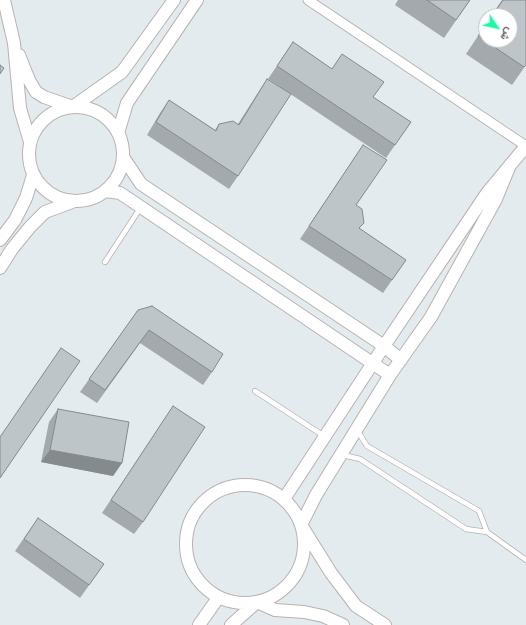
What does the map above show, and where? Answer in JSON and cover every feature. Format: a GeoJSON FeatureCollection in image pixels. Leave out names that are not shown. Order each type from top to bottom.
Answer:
{"type":"FeatureCollection","features":[{"type":"Feature","properties":{"kind":"street"},"geometry":{"type":"LineString","coordinates":[[4,0],[14,43],[20,108],[30,142]]}},
{"type":"Feature","properties":{"kind":"street"},"geometry":{"type":"LineString","coordinates":[[14,43],[29,80],[36,92],[52,101],[73,106],[88,108],[100,113],[111,122],[118,133],[122,145],[123,157],[118,176],[105,191],[84,201],[61,199],[50,194],[40,186],[33,176],[29,162],[28,149],[32,135],[39,123],[50,114],[63,108],[73,106],[122,72],[174,0]]}},
{"type":"Feature","properties":{"kind":"street"},"geometry":{"type":"LineString","coordinates":[[118,133],[127,103],[197,0]]}},
{"type":"Feature","properties":{"kind":"street"},"geometry":{"type":"LineString","coordinates":[[284,499],[384,346],[487,193],[526,146],[308,0]]}},
{"type":"Feature","properties":{"kind":"street"},"geometry":{"type":"LineString","coordinates":[[123,157],[141,184],[384,346],[401,360]]}},
{"type":"Feature","properties":{"kind":"street"},"geometry":{"type":"LineString","coordinates":[[384,625],[356,606],[331,574],[302,525],[294,511],[284,499],[272,491],[259,486],[244,484],[230,486],[205,500],[196,511],[189,524],[186,538],[186,553],[190,567],[197,580],[206,590],[218,598],[233,603],[248,604],[264,601],[278,594],[290,584],[298,571],[303,556],[304,540],[302,525],[316,495],[390,375],[431,317],[496,199],[510,165]]}},
{"type":"Feature","properties":{"kind":"street"},"geometry":{"type":"LineString","coordinates":[[0,240],[15,220],[26,198],[33,176]]}},
{"type":"Feature","properties":{"kind":"street"},"geometry":{"type":"LineString","coordinates":[[105,191],[120,192],[390,375]]}},
{"type":"Feature","properties":{"kind":"street"},"geometry":{"type":"LineString","coordinates":[[0,268],[30,227],[45,212],[73,201]]}},
{"type":"Feature","properties":{"kind":"street"},"geometry":{"type":"LineString","coordinates":[[199,625],[218,598]]}},
{"type":"Feature","properties":{"kind":"street"},"geometry":{"type":"LineString","coordinates":[[231,625],[257,602]]}},
{"type":"Feature","properties":{"kind":"street"},"geometry":{"type":"LineString","coordinates":[[257,602],[275,610],[304,612],[323,616],[343,625]]}},
{"type":"Feature","properties":{"kind":"lane"},"geometry":{"type":"LineString","coordinates":[[105,262],[140,207]]}},
{"type":"Feature","properties":{"kind":"lane"},"geometry":{"type":"LineString","coordinates":[[255,391],[325,437]]}},
{"type":"Feature","properties":{"kind":"lane"},"geometry":{"type":"LineString","coordinates":[[357,430],[367,446],[479,511],[487,532]]}},
{"type":"Feature","properties":{"kind":"lane"},"geometry":{"type":"LineString","coordinates":[[341,455],[360,459],[466,529],[487,532],[526,560]]}},
{"type":"Feature","properties":{"kind":"building"},"geometry":{"type":"Polygon","coordinates":[[[427,0],[470,0],[456,20],[427,0]]]}},
{"type":"Feature","properties":{"kind":"building"},"geometry":{"type":"Polygon","coordinates":[[[503,0],[526,0],[526,65],[524,67],[496,48],[518,48],[518,8],[498,8],[503,0]]]}},
{"type":"Feature","properties":{"kind":"building"},"geometry":{"type":"Polygon","coordinates":[[[293,42],[332,69],[342,54],[384,82],[373,97],[411,122],[395,145],[277,66],[293,42]]]}},
{"type":"Feature","properties":{"kind":"building"},"geometry":{"type":"Polygon","coordinates":[[[0,65],[4,68],[0,74],[0,65]]]}},
{"type":"Feature","properties":{"kind":"building"},"geometry":{"type":"Polygon","coordinates":[[[267,79],[291,94],[238,176],[156,122],[169,100],[216,131],[219,124],[233,121],[239,125],[267,79]]]}},
{"type":"Feature","properties":{"kind":"building"},"geometry":{"type":"Polygon","coordinates":[[[363,145],[387,160],[356,205],[362,209],[364,223],[359,228],[406,260],[392,280],[309,226],[363,145]]]}},
{"type":"Feature","properties":{"kind":"building"},"geometry":{"type":"Polygon","coordinates":[[[152,306],[223,354],[212,372],[149,330],[105,390],[89,379],[138,310],[152,306]]]}},
{"type":"Feature","properties":{"kind":"building"},"geometry":{"type":"Polygon","coordinates":[[[61,348],[80,361],[0,478],[0,437],[61,348]]]}},
{"type":"Feature","properties":{"kind":"building"},"geometry":{"type":"Polygon","coordinates":[[[173,406],[205,427],[143,522],[111,500],[173,406]]]}},
{"type":"Feature","properties":{"kind":"building"},"geometry":{"type":"Polygon","coordinates":[[[58,409],[129,422],[122,463],[50,450],[58,409]]]}},
{"type":"Feature","properties":{"kind":"building"},"geometry":{"type":"Polygon","coordinates":[[[38,518],[104,564],[89,585],[24,539],[38,518]]]}}]}
